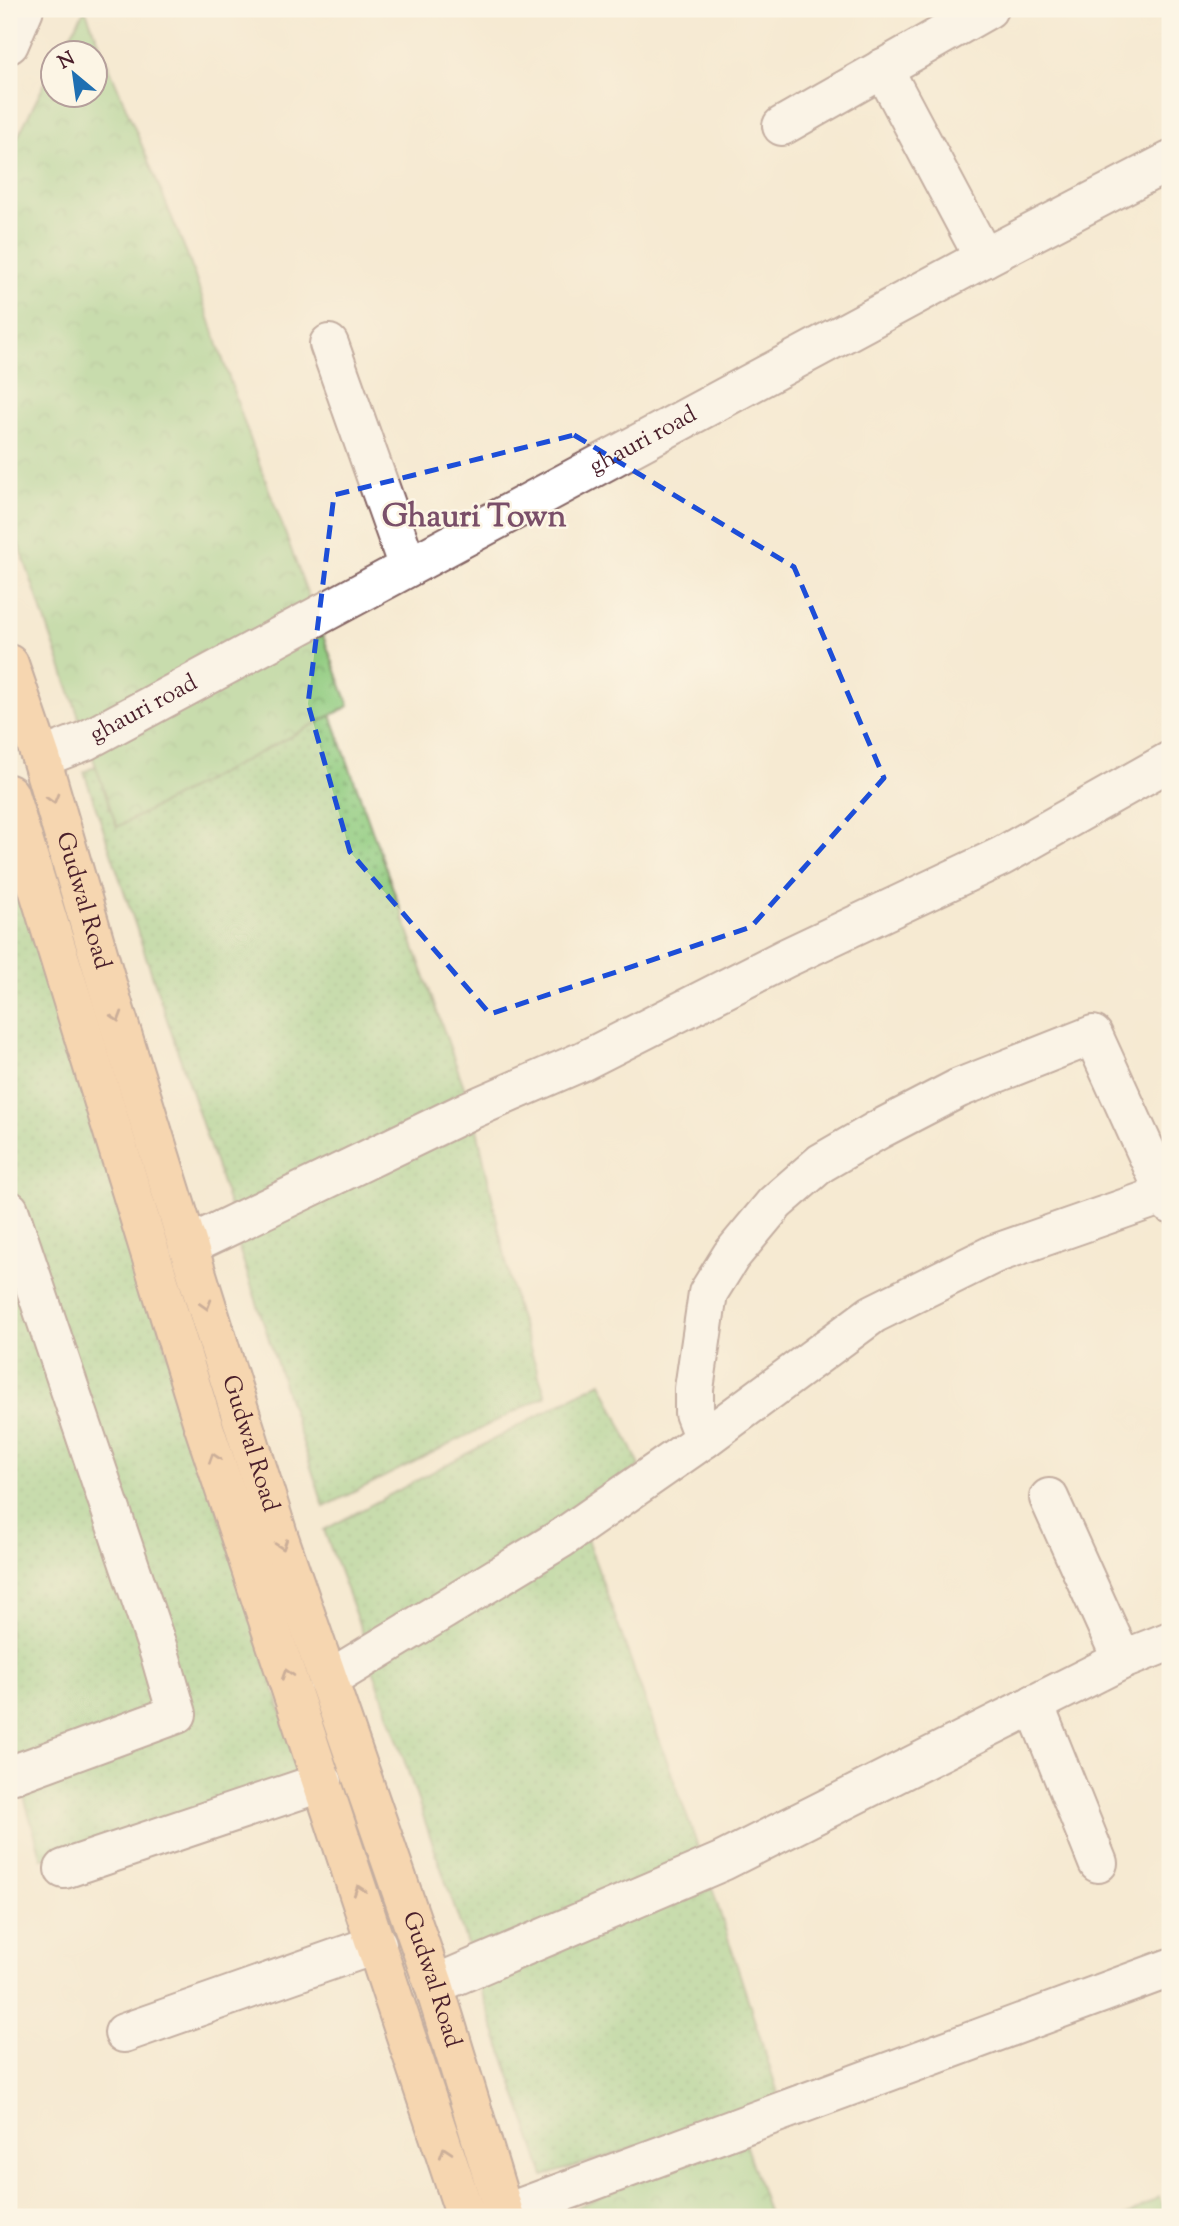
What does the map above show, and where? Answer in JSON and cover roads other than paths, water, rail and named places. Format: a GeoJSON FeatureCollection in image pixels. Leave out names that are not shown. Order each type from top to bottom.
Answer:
{"type":"FeatureCollection","features":[{"type":"Feature","properties":{"kind":"main road","name":"Gudwal Road"},"geometry":{"type":"LineString","coordinates":[[9,664],[41,758],[279,1538],[434,1985],[501,2216]]}},
{"type":"Feature","properties":{"kind":"main road","name":"Gudwal Road"},"geometry":{"type":"LineString","coordinates":[[9,794],[202,1421],[466,2217]]}},
{"type":"Feature","properties":{"kind":"street"},"geometry":{"type":"LineString","coordinates":[[9,44],[24,9]]}},
{"type":"Feature","properties":{"kind":"street"},"geometry":{"type":"LineString","coordinates":[[782,126],[988,9]]}},
{"type":"Feature","properties":{"kind":"street"},"geometry":{"type":"LineString","coordinates":[[883,68],[984,258]]}},
{"type":"Feature","properties":{"kind":"street","name":"ghauri road"},"geometry":{"type":"LineString","coordinates":[[41,758],[85,741],[984,258],[1170,161]]}},
{"type":"Feature","properties":{"kind":"street"},"geometry":{"type":"LineString","coordinates":[[329,344],[408,567]]}},
{"type":"Feature","properties":{"kind":"street"},"geometry":{"type":"LineString","coordinates":[[188,1246],[468,1111],[583,1061],[786,958],[1002,856],[1170,761]]}},
{"type":"Feature","properties":{"kind":"street"},"geometry":{"type":"LineString","coordinates":[[328,1680],[562,1538],[704,1439],[873,1314],[995,1254],[1168,1199],[1093,1035],[959,1088],[878,1130],[821,1163],[775,1203],[732,1256],[708,1293],[694,1389],[694,1413],[704,1439]]}},
{"type":"Feature","properties":{"kind":"street"},"geometry":{"type":"LineString","coordinates":[[9,1210],[156,1642],[177,1714],[15,1774]]}},
{"type":"Feature","properties":{"kind":"street"},"geometry":{"type":"LineString","coordinates":[[1049,1498],[1122,1660]]}},
{"type":"Feature","properties":{"kind":"street"},"geometry":{"type":"LineString","coordinates":[[434,1985],[723,1861],[1122,1660],[1170,1641]]}},
{"type":"Feature","properties":{"kind":"street"},"geometry":{"type":"LineString","coordinates":[[1034,1704],[1098,1863]]}},
{"type":"Feature","properties":{"kind":"street"},"geometry":{"type":"LineString","coordinates":[[64,1868],[323,1782]]}},
{"type":"Feature","properties":{"kind":"street"},"geometry":{"type":"LineString","coordinates":[[124,2033],[377,1944]]}},
{"type":"Feature","properties":{"kind":"street"},"geometry":{"type":"LineString","coordinates":[[501,2216],[1170,1968]]}},
{"type":"Feature","properties":{"kind":"district","name":"Ghauri Town"},"geometry":{"type":"Point","coordinates":[474,518]}}]}
